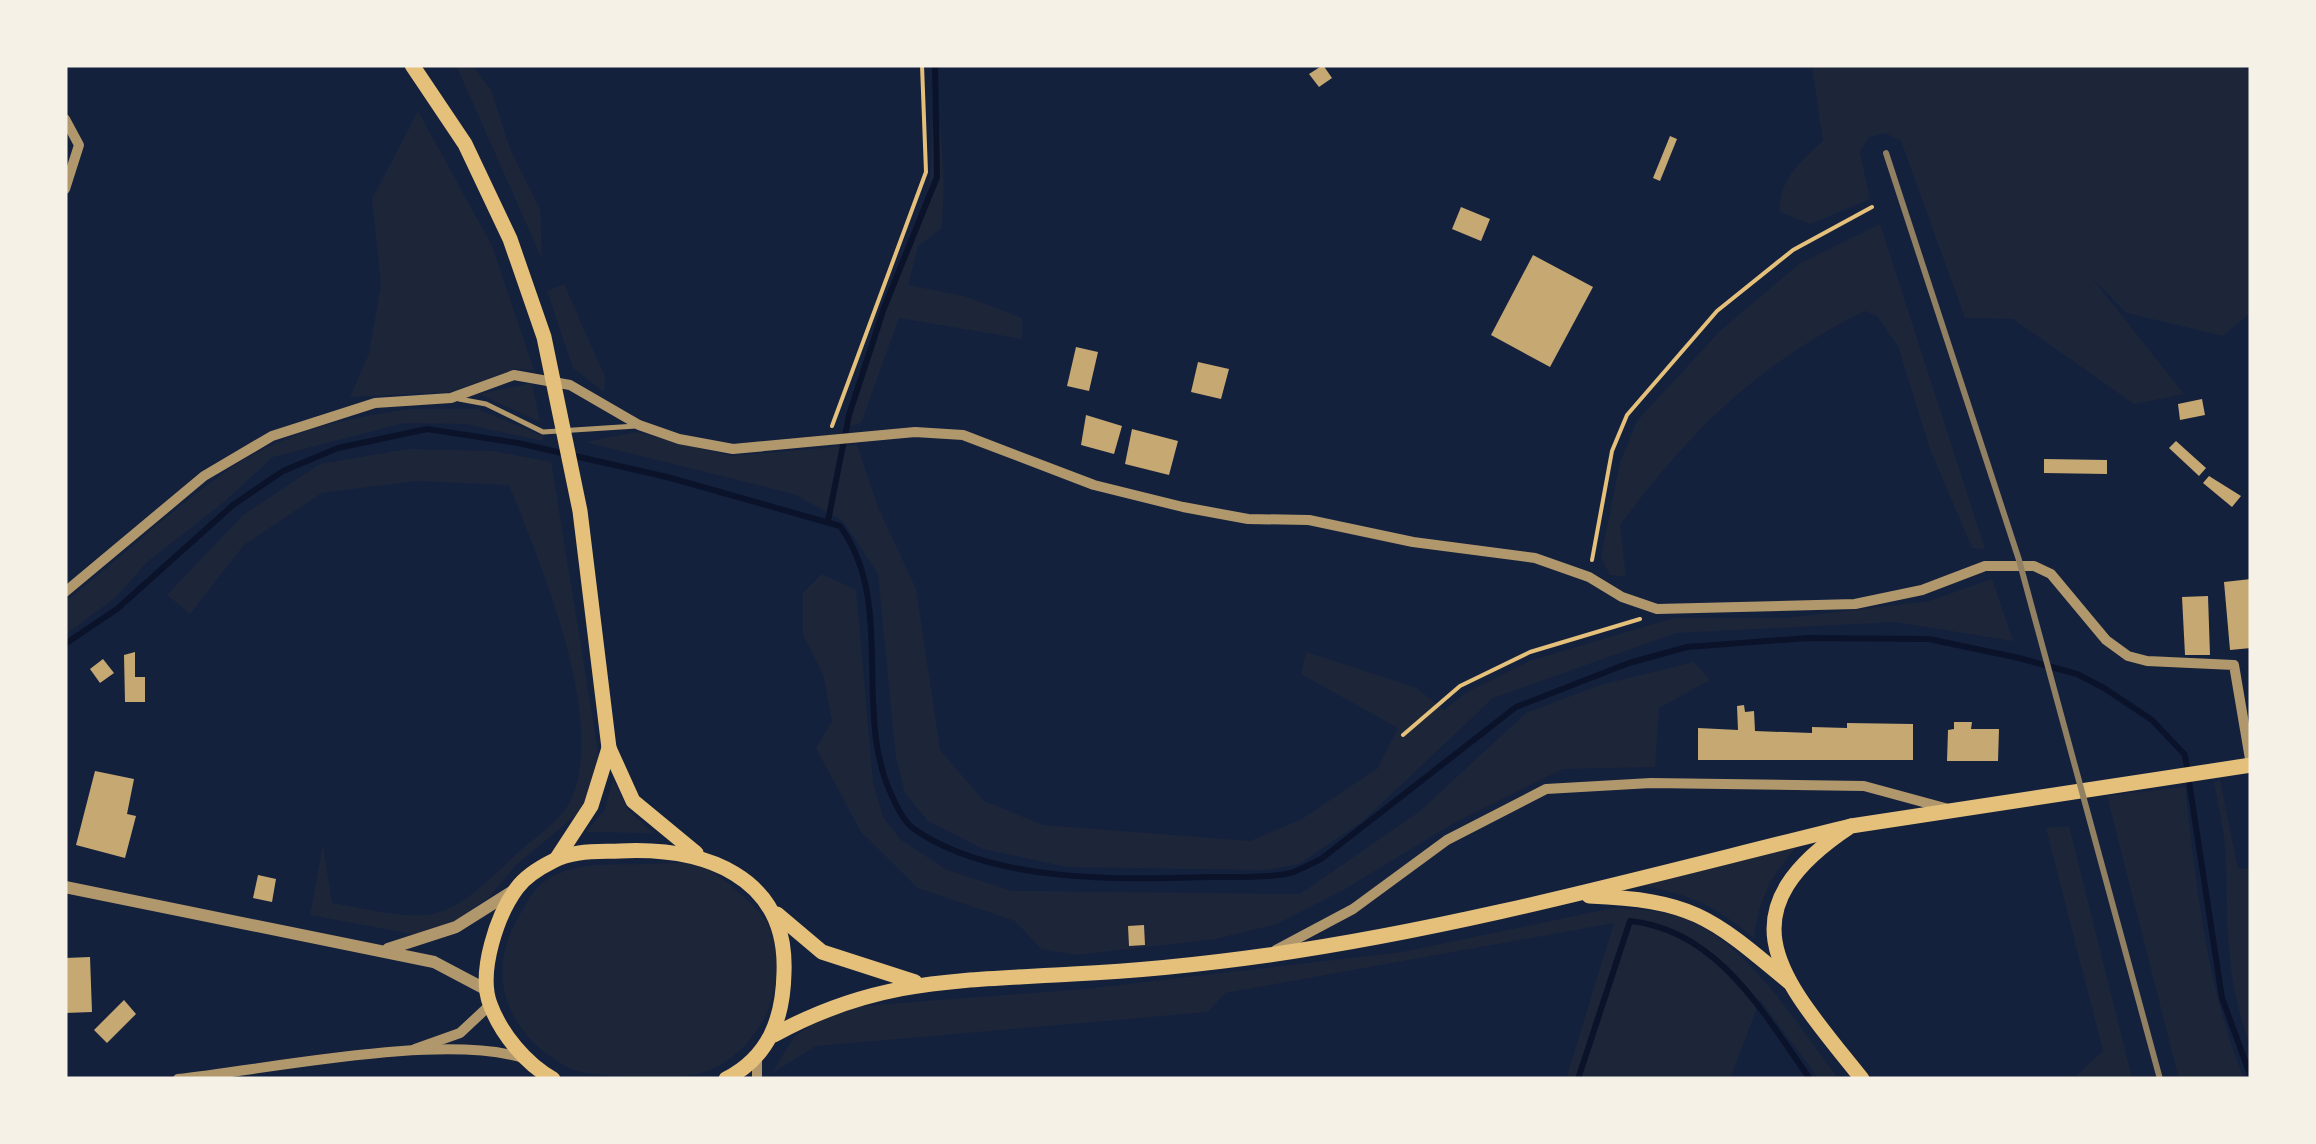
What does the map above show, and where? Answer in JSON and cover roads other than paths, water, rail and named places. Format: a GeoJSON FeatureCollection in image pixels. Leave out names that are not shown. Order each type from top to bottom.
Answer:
{"type":"FeatureCollection","features":[{"type":"Feature","properties":{"kind":"main road"},"geometry":{"type":"LineString","coordinates":[[412,65],[466,144],[528,288],[549,360],[580,511],[609,748],[633,800],[700,856],[730,871],[822,952],[919,983]]}},
{"type":"Feature","properties":{"kind":"main road"},"geometry":{"type":"LineString","coordinates":[[553,1079],[525,1058],[489,998],[496,933],[516,889],[557,858],[592,806],[609,748]]}},
{"type":"Feature","properties":{"kind":"main road"},"geometry":{"type":"LineString","coordinates":[[726,1079],[757,1055],[774,1035],[836,1004],[919,983],[1080,974],[1266,955],[1401,933],[1570,896],[1851,826],[2251,765]]}},
{"type":"Feature","properties":{"kind":"main road"},"geometry":{"type":"LineString","coordinates":[[1851,826],[1804,864],[1781,893],[1772,940],[1790,982],[1862,1079]]}},
{"type":"Feature","properties":{"kind":"main road"},"geometry":{"type":"LineString","coordinates":[[557,858],[649,850],[700,856]]}},
{"type":"Feature","properties":{"kind":"main road"},"geometry":{"type":"LineString","coordinates":[[1570,896],[1646,898],[1713,920],[1790,982]]}},
{"type":"Feature","properties":{"kind":"main road"},"geometry":{"type":"LineString","coordinates":[[774,912],[785,966],[774,1035]]}},
{"type":"Feature","properties":{"kind":"street"},"geometry":{"type":"LineString","coordinates":[[65,119],[80,145],[65,189]]}},
{"type":"Feature","properties":{"kind":"street"},"geometry":{"type":"LineString","coordinates":[[65,592],[204,476],[272,436],[375,403],[451,398],[514,374],[570,385],[639,425],[679,439],[732,449],[915,432],[963,435],[1094,485],[1182,507],[1248,519],[1309,520],[1413,542],[1535,558],[1590,577],[1622,596],[1658,609],[1855,604],[1922,590],[1985,566],[2034,566],[2051,574],[2106,640],[2128,656],[2146,661],[2234,664],[2251,765]]}},
{"type":"Feature","properties":{"kind":"street"},"geometry":{"type":"LineString","coordinates":[[1266,955],[1353,909],[1446,840],[1546,789],[1651,783],[1864,786],[1951,810]]}},
{"type":"Feature","properties":{"kind":"street"},"geometry":{"type":"LineString","coordinates":[[65,887],[434,962],[489,998],[460,1033],[400,1054]]}},
{"type":"Feature","properties":{"kind":"street"},"geometry":{"type":"LineString","coordinates":[[378,950],[414,944],[456,927],[516,889]]}},
{"type":"Feature","properties":{"kind":"street"},"geometry":{"type":"LineString","coordinates":[[178,1079],[400,1054],[492,1049],[525,1058]]}},
{"type":"Feature","properties":{"kind":"street"},"geometry":{"type":"LineString","coordinates":[[757,1055],[757,1079]]}},
{"type":"Feature","properties":{"kind":"lane"},"geometry":{"type":"LineString","coordinates":[[451,398],[486,404],[543,432],[639,425]]}},
{"type":"Feature","properties":{"kind":"waterway"},"geometry":{"type":"LineString","coordinates":[[828,521],[849,415],[884,308],[937,177],[935,65]]}},
{"type":"Feature","properties":{"kind":"waterway"},"geometry":{"type":"LineString","coordinates":[[65,644],[117,609],[233,505],[283,471],[338,448],[427,429],[518,443],[667,477],[840,526],[857,557],[866,590],[875,731],[881,765],[908,823],[945,847],[980,860],[1057,874],[1137,878],[1258,877],[1299,870],[1321,859],[1516,707],[1629,663],[1687,647],[1808,638],[1929,639],[2077,674],[2152,720],[2185,755],[2222,998],[2251,1077]]}},
{"type":"Feature","properties":{"kind":"waterway"},"geometry":{"type":"LineString","coordinates":[[1578,1079],[1630,921],[1689,940],[1713,958],[1756,1003],[1810,1079]]}},
{"type":"Feature","properties":{"kind":"railway"},"geometry":{"type":"LineString","coordinates":[[1886,153],[2019,560],[2160,1079]]}}]}
